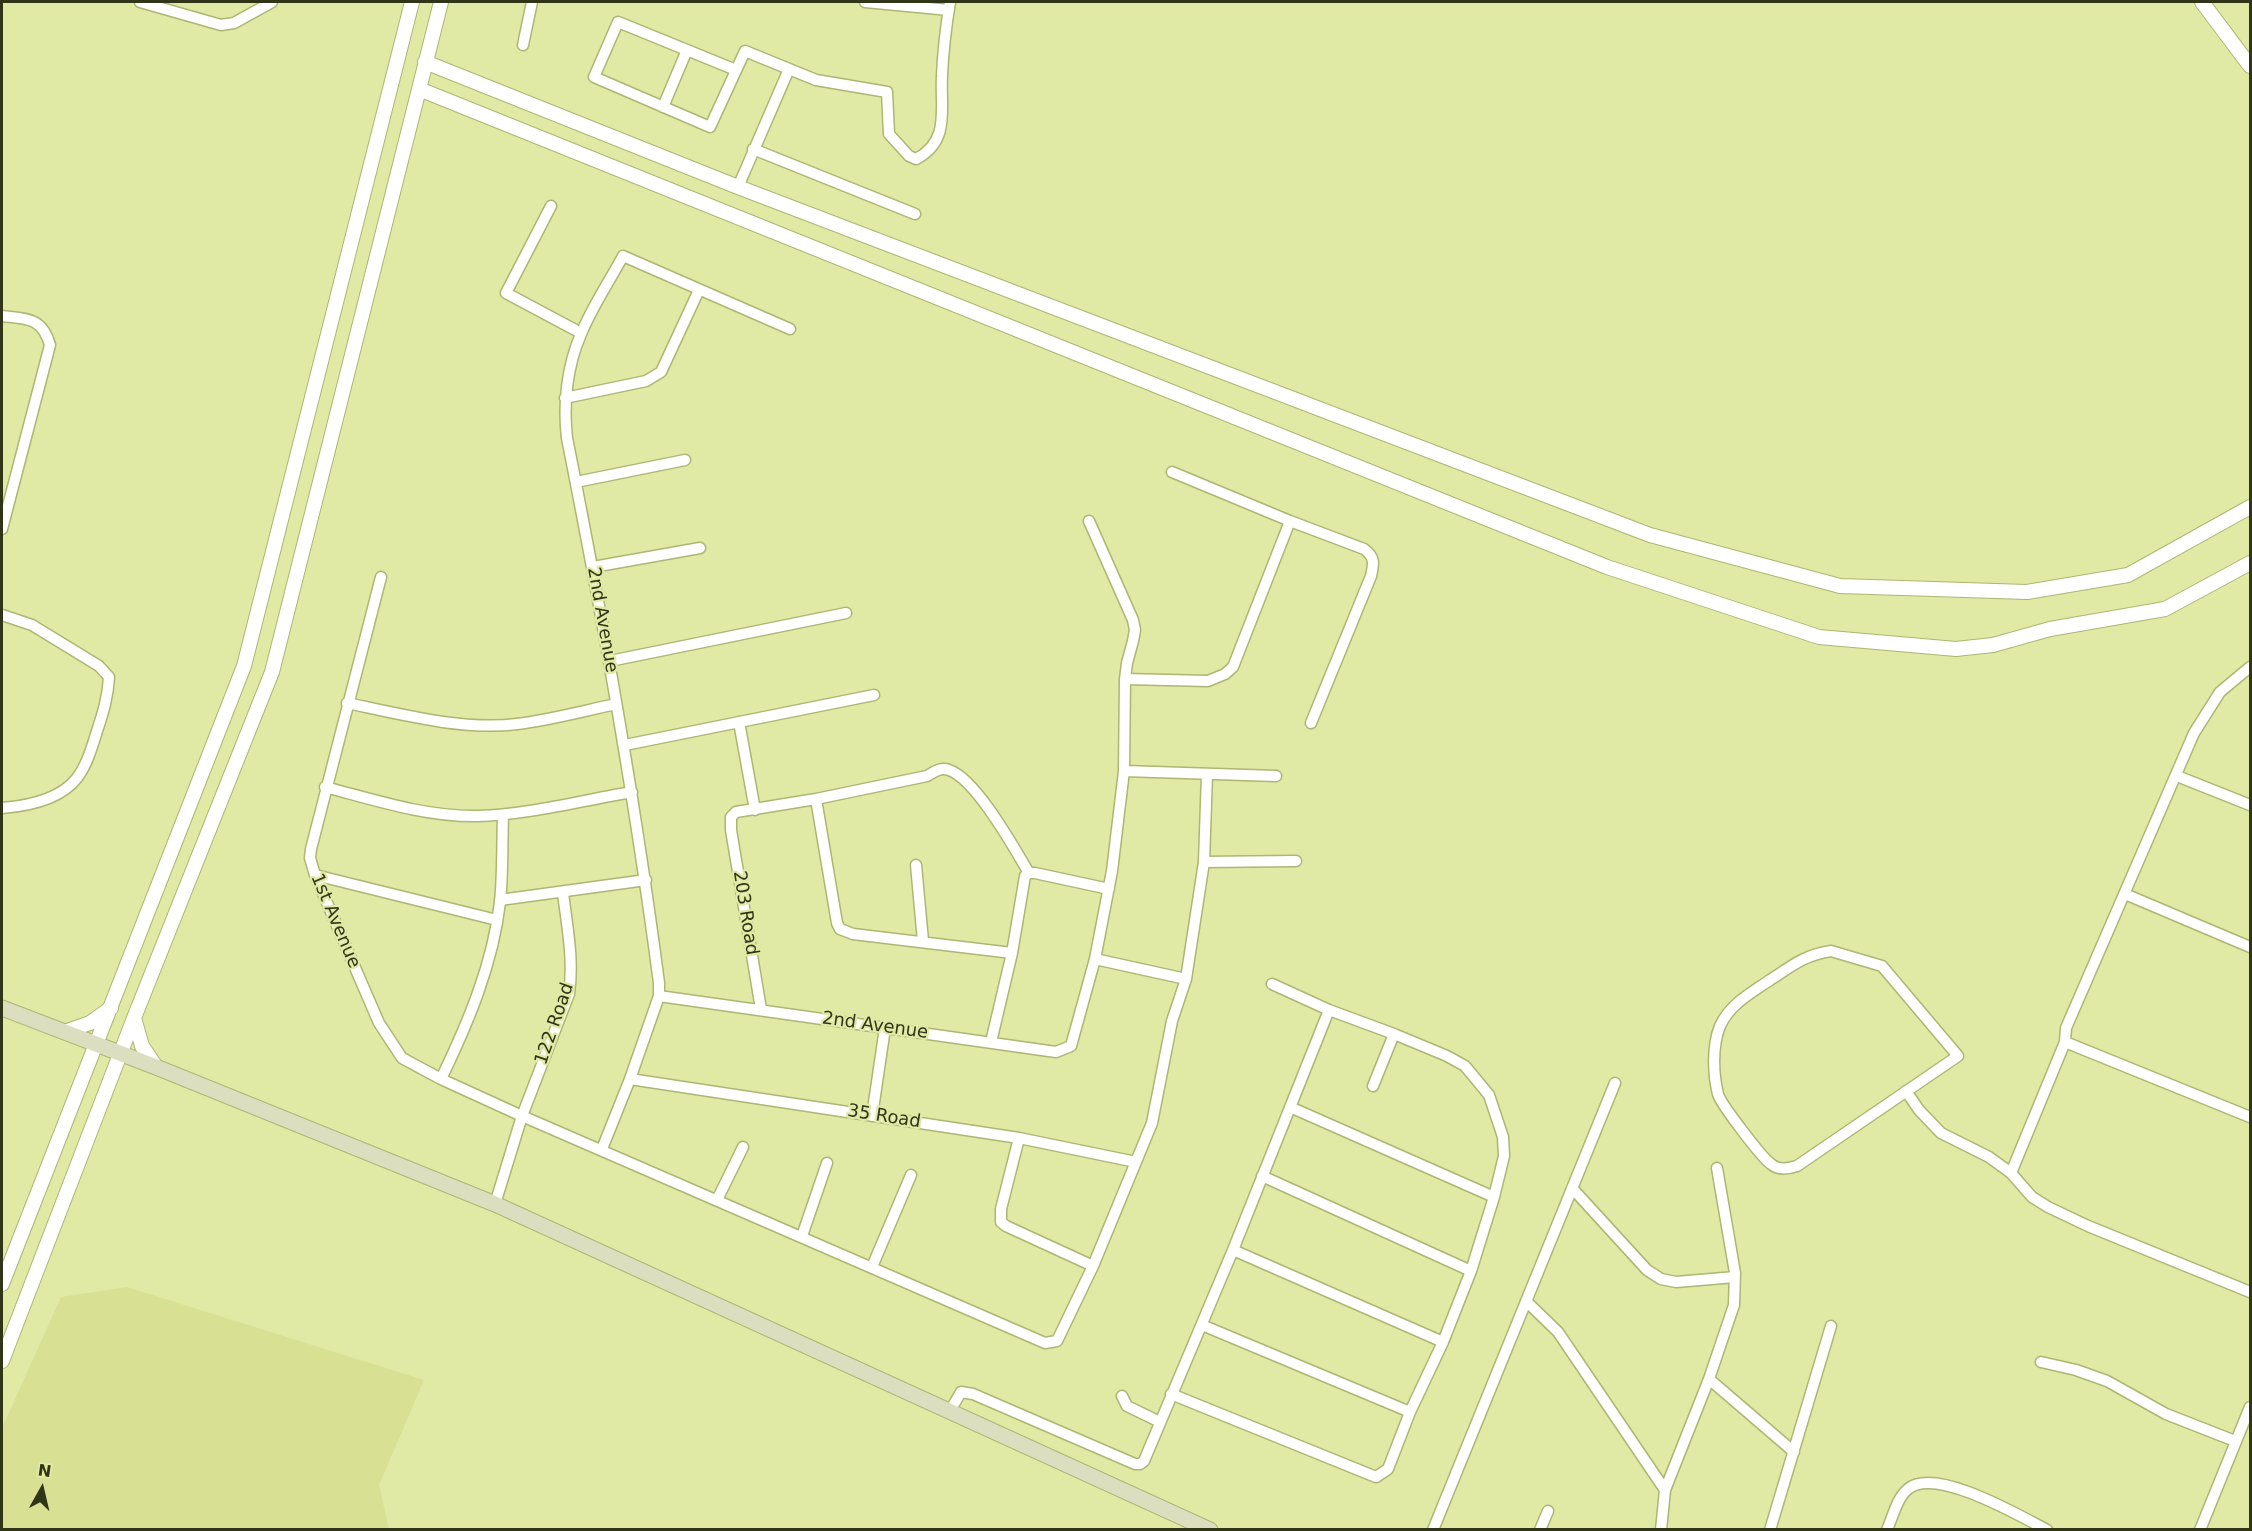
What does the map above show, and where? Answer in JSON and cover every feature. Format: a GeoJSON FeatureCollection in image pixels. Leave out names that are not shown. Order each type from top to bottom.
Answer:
{"type":"FeatureCollection","features":[{"type":"Feature","properties":{"kind":"main road"},"geometry":{"type":"LineString","coordinates":[[2,1008],[156,1067],[495,1204],[1210,1530]]}},
{"type":"Feature","properties":{"kind":"street"},"geometry":{"type":"LineString","coordinates":[[140,2],[228,25],[272,2]]}},
{"type":"Feature","properties":{"kind":"street"},"geometry":{"type":"LineString","coordinates":[[2,1284],[244,666],[412,2]]}},
{"type":"Feature","properties":{"kind":"street"},"geometry":{"type":"LineString","coordinates":[[2,1361],[134,1018],[272,672],[441,2]]}},
{"type":"Feature","properties":{"kind":"street"},"geometry":{"type":"LineString","coordinates":[[524,45],[532,2]]}},
{"type":"Feature","properties":{"kind":"street"},"geometry":{"type":"LineString","coordinates":[[736,70],[618,22],[594,77],[710,127],[745,51],[816,80],[887,92],[890,134],[909,156],[916,159],[928,153],[942,121],[942,76],[949,6],[865,2]]}},
{"type":"Feature","properties":{"kind":"street"},"geometry":{"type":"LineString","coordinates":[[2202,2],[2250,66]]}},
{"type":"Feature","properties":{"kind":"street"},"geometry":{"type":"LineString","coordinates":[[663,107],[687,50]]}},
{"type":"Feature","properties":{"kind":"street"},"geometry":{"type":"LineString","coordinates":[[425,62],[738,187],[1650,535],[1840,586],[2027,592],[2128,575],[2250,507]]}},
{"type":"Feature","properties":{"kind":"street"},"geometry":{"type":"LineString","coordinates":[[738,187],[789,69]]}},
{"type":"Feature","properties":{"kind":"street"},"geometry":{"type":"LineString","coordinates":[[419,89],[1607,567],[1819,637],[1956,649],[1993,645],[2050,630],[2165,609],[2250,563]]}},
{"type":"Feature","properties":{"kind":"street"},"geometry":{"type":"LineString","coordinates":[[753,149],[915,214]]}},
{"type":"Feature","properties":{"kind":"street"},"geometry":{"type":"LineString","coordinates":[[551,206],[506,293],[581,333]]}},
{"type":"Feature","properties":{"kind":"street","name":"2nd Avenue"},"geometry":{"type":"LineString","coordinates":[[602,1149],[630,1079],[658,996],[659,983],[625,745],[565,428],[565,398],[581,333],[622,256],[699,290]]}},
{"type":"Feature","properties":{"kind":"street"},"geometry":{"type":"LineString","coordinates":[[565,398],[654,377],[666,364],[699,290],[790,329]]}},
{"type":"Feature","properties":{"kind":"street"},"geometry":{"type":"LineString","coordinates":[[2,316],[30,320],[40,325],[47,334],[50,345],[2,529]]}},
{"type":"Feature","properties":{"kind":"street"},"geometry":{"type":"LineString","coordinates":[[576,482],[685,460]]}},
{"type":"Feature","properties":{"kind":"street"},"geometry":{"type":"LineString","coordinates":[[1172,472],[1364,549],[1371,554],[1374,562],[1371,576],[1311,723]]}},
{"type":"Feature","properties":{"kind":"street"},"geometry":{"type":"LineString","coordinates":[[1089,520],[1133,620],[1135,630],[1125,679],[1124,771],[1109,889],[1095,959],[1186,979]]}},
{"type":"Feature","properties":{"kind":"street"},"geometry":{"type":"LineString","coordinates":[[1125,679],[1208,681],[1225,674],[1233,667],[1290,521]]}},
{"type":"Feature","properties":{"kind":"street"},"geometry":{"type":"LineString","coordinates":[[593,567],[700,548]]}},
{"type":"Feature","properties":{"kind":"street","name":"1st Avenue"},"geometry":{"type":"LineString","coordinates":[[381,577],[325,788],[310,858],[315,875],[379,1023],[402,1058],[441,1079],[522,1116],[1045,1343],[1057,1341],[1060,1337],[1093,1266]]}},
{"type":"Feature","properties":{"kind":"street"},"geometry":{"type":"LineString","coordinates":[[610,660],[846,613]]}},
{"type":"Feature","properties":{"kind":"street"},"geometry":{"type":"LineString","coordinates":[[2,615],[32,625],[99,666],[109,678],[105,707],[88,757],[76,779],[53,796],[23,807],[2,808]]}},
{"type":"Feature","properties":{"kind":"street"},"geometry":{"type":"LineString","coordinates":[[2011,1173],[2065,1042],[2066,1028],[2194,733],[2220,692],[2250,667]]}},
{"type":"Feature","properties":{"kind":"street"},"geometry":{"type":"LineString","coordinates":[[625,745],[874,694]]}},
{"type":"Feature","properties":{"kind":"street"},"geometry":{"type":"LineString","coordinates":[[347,704],[424,719],[492,725],[515,724],[616,704]]}},
{"type":"Feature","properties":{"kind":"street"},"geometry":{"type":"LineString","coordinates":[[740,722],[756,810],[816,800],[927,776],[939,769],[948,770],[962,777],[985,805],[1029,873],[1109,889]]}},
{"type":"Feature","properties":{"kind":"street"},"geometry":{"type":"LineString","coordinates":[[1124,771],[1276,776]]}},
{"type":"Feature","properties":{"kind":"street"},"geometry":{"type":"LineString","coordinates":[[1019,1138],[1001,1209],[1001,1222],[1093,1266],[1152,1123],[1172,1021],[1186,979],[1204,862],[1207,774]]}},
{"type":"Feature","properties":{"kind":"street"},"geometry":{"type":"LineString","coordinates":[[2176,776],[2250,805]]}},
{"type":"Feature","properties":{"kind":"street"},"geometry":{"type":"LineString","coordinates":[[325,788],[420,812],[477,816],[502,815],[632,792]]}},
{"type":"Feature","properties":{"kind":"street"},"geometry":{"type":"LineString","coordinates":[[816,800],[837,924],[840,929],[853,934],[1012,953]]}},
{"type":"Feature","properties":{"kind":"street","name":"203 Road"},"geometry":{"type":"LineString","coordinates":[[756,810],[736,812],[731,817],[731,830],[761,1009]]}},
{"type":"Feature","properties":{"kind":"street"},"geometry":{"type":"LineString","coordinates":[[441,1079],[482,980],[497,920],[500,900],[502,815]]}},
{"type":"Feature","properties":{"kind":"street"},"geometry":{"type":"LineString","coordinates":[[1204,862],[1296,861]]}},
{"type":"Feature","properties":{"kind":"street"},"geometry":{"type":"LineString","coordinates":[[916,865],[923,941]]}},
{"type":"Feature","properties":{"kind":"street"},"geometry":{"type":"LineString","coordinates":[[991,1042],[1012,953],[1024,882],[1029,873]]}},
{"type":"Feature","properties":{"kind":"street"},"geometry":{"type":"LineString","coordinates":[[315,875],[497,920]]}},
{"type":"Feature","properties":{"kind":"street"},"geometry":{"type":"LineString","coordinates":[[500,900],[646,880]]}},
{"type":"Feature","properties":{"kind":"street","name":"122 Road"},"geometry":{"type":"LineString","coordinates":[[495,1204],[522,1116],[569,994],[572,978],[571,956],[563,893]]}},
{"type":"Feature","properties":{"kind":"street"},"geometry":{"type":"LineString","coordinates":[[2125,894],[2250,947]]}},
{"type":"Feature","properties":{"kind":"street"},"geometry":{"type":"LineString","coordinates":[[1831,951],[1882,966],[1958,1056],[1906,1091],[1797,1166],[1789,1169],[1779,1168],[1771,1165],[1760,1154],[1718,1096],[1714,1046],[1721,1025],[1737,1002],[1799,960],[1816,953],[1831,951]]}},
{"type":"Feature","properties":{"kind":"street","name":"2nd Avenue"},"geometry":{"type":"LineString","coordinates":[[658,996],[1056,1052],[1064,1051],[1071,1046],[1095,959]]}},
{"type":"Feature","properties":{"kind":"street"},"geometry":{"type":"LineString","coordinates":[[1171,1394],[1376,1478],[1388,1469],[1410,1412],[1443,1342],[1471,1271],[1494,1197],[1504,1156],[1503,1137],[1490,1095],[1465,1066],[1447,1056],[1329,1010],[1272,984]]}},
{"type":"Feature","properties":{"kind":"street"},"geometry":{"type":"LineString","coordinates":[[64,1032],[90,1023],[111,1008]]}},
{"type":"Feature","properties":{"kind":"street"},"geometry":{"type":"LineString","coordinates":[[950,1411],[961,1392],[974,1394],[1136,1464],[1144,1461],[1233,1250],[1329,1010]]}},
{"type":"Feature","properties":{"kind":"street"},"geometry":{"type":"LineString","coordinates":[[134,1018],[142,1046],[156,1067]]}},
{"type":"Feature","properties":{"kind":"street"},"geometry":{"type":"LineString","coordinates":[[872,1116],[885,1028]]}},
{"type":"Feature","properties":{"kind":"street"},"geometry":{"type":"LineString","coordinates":[[1374,1086],[1394,1034]]}},
{"type":"Feature","properties":{"kind":"street"},"geometry":{"type":"LineString","coordinates":[[2065,1042],[2250,1117]]}},
{"type":"Feature","properties":{"kind":"street","name":"35 Road"},"geometry":{"type":"LineString","coordinates":[[630,1079],[1019,1138],[1136,1162]]}},
{"type":"Feature","properties":{"kind":"street"},"geometry":{"type":"LineString","coordinates":[[1433,1530],[1615,1083]]}},
{"type":"Feature","properties":{"kind":"street"},"geometry":{"type":"LineString","coordinates":[[1906,1091],[1919,1110],[1941,1133],[1989,1157],[2011,1173],[2032,1197],[2048,1207],[2088,1226],[2250,1292]]}},
{"type":"Feature","properties":{"kind":"street"},"geometry":{"type":"LineString","coordinates":[[1290,1107],[1494,1197]]}},
{"type":"Feature","properties":{"kind":"street"},"geometry":{"type":"LineString","coordinates":[[717,1200],[743,1148]]}},
{"type":"Feature","properties":{"kind":"street"},"geometry":{"type":"LineString","coordinates":[[802,1236],[826,1162]]}},
{"type":"Feature","properties":{"kind":"street"},"geometry":{"type":"LineString","coordinates":[[1661,1530],[1665,1490],[1709,1379],[1734,1305],[1735,1277],[1717,1168]]}},
{"type":"Feature","properties":{"kind":"street"},"geometry":{"type":"LineString","coordinates":[[872,1267],[911,1175]]}},
{"type":"Feature","properties":{"kind":"street"},"geometry":{"type":"LineString","coordinates":[[1262,1176],[1471,1271]]}},
{"type":"Feature","properties":{"kind":"street"},"geometry":{"type":"LineString","coordinates":[[1572,1188],[1647,1270],[1661,1279],[1676,1282],[1735,1277]]}},
{"type":"Feature","properties":{"kind":"street"},"geometry":{"type":"LineString","coordinates":[[1233,1250],[1443,1342]]}},
{"type":"Feature","properties":{"kind":"street"},"geometry":{"type":"LineString","coordinates":[[1526,1301],[1558,1332],[1665,1490]]}},
{"type":"Feature","properties":{"kind":"street"},"geometry":{"type":"LineString","coordinates":[[1202,1325],[1410,1412]]}},
{"type":"Feature","properties":{"kind":"street"},"geometry":{"type":"LineString","coordinates":[[1770,1530],[1831,1326]]}},
{"type":"Feature","properties":{"kind":"street"},"geometry":{"type":"LineString","coordinates":[[2041,1362],[2076,1370],[2107,1381],[2166,1414],[2235,1441]]}},
{"type":"Feature","properties":{"kind":"street"},"geometry":{"type":"LineString","coordinates":[[1709,1379],[1794,1452]]}},
{"type":"Feature","properties":{"kind":"street"},"geometry":{"type":"LineString","coordinates":[[1122,1396],[1127,1406],[1160,1422]]}},
{"type":"Feature","properties":{"kind":"street"},"geometry":{"type":"LineString","coordinates":[[2200,1530],[2250,1407]]}},
{"type":"Feature","properties":{"kind":"street"},"geometry":{"type":"LineString","coordinates":[[1887,1530],[1901,1497],[1910,1487],[1922,1483],[1962,1489],[2047,1530]]}},
{"type":"Feature","properties":{"kind":"street"},"geometry":{"type":"LineString","coordinates":[[1540,1530],[1548,1510]]}},
{"type":"Feature","properties":{"kind":"shaded area"},"geometry":{"type":"Polygon","coordinates":[[[127,1287],[424,1380],[379,1485],[389,1529],[2,1529],[2,1428],[61,1297],[127,1287]]]}}]}
